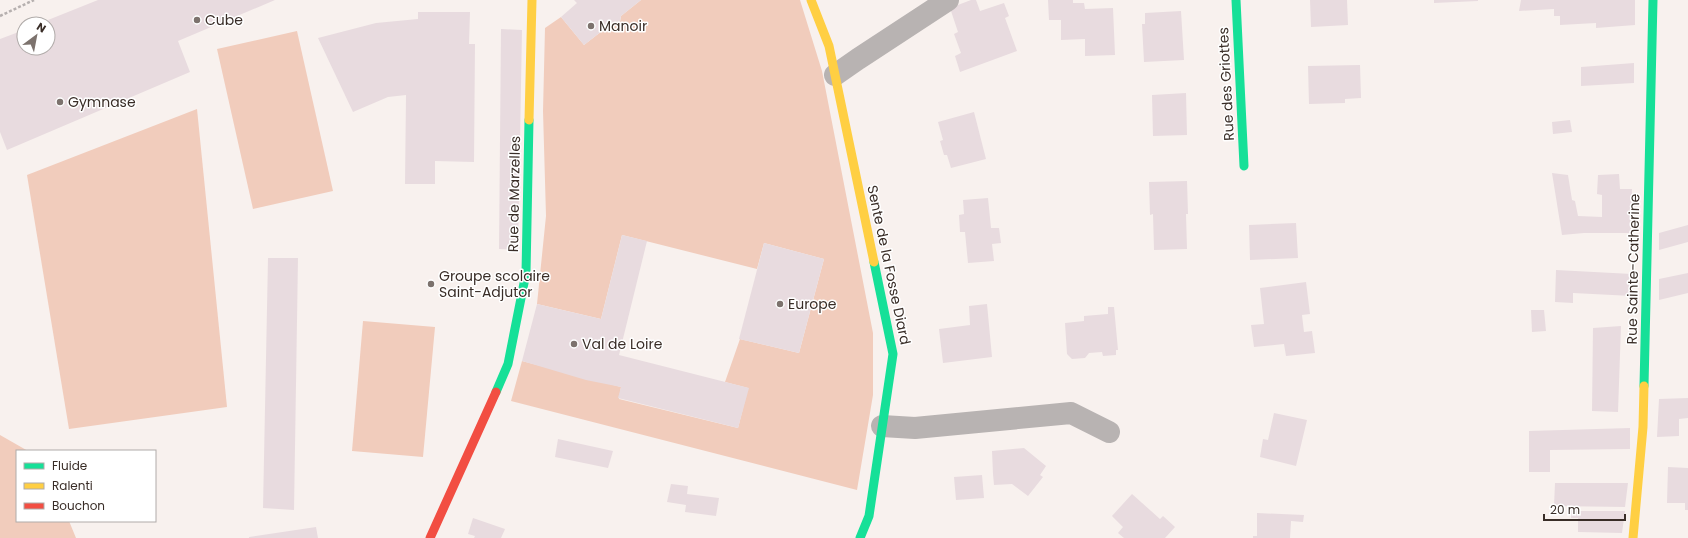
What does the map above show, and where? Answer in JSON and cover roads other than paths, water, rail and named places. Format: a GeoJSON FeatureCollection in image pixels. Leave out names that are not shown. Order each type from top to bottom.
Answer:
{"type":"FeatureCollection","features":[{"type":"Feature","properties":{"kind":"street","name":"Rue de Marzelles"},"geometry":{"type":"LineString","coordinates":[[430,538],[508,364],[526,273],[532,0]]}},
{"type":"Feature","properties":{"kind":"street","name":"Sente de la Fosse Diard"},"geometry":{"type":"LineString","coordinates":[[811,0],[829,46],[893,354],[869,516],[860,538]]}},
{"type":"Feature","properties":{"kind":"street"},"geometry":{"type":"LineString","coordinates":[[835,75],[948,0]]}},
{"type":"Feature","properties":{"kind":"street","name":"Rue des Griottes"},"geometry":{"type":"LineString","coordinates":[[1236,0],[1244,166]]}},
{"type":"Feature","properties":{"kind":"street","name":"Rue Sainte-Catherine"},"geometry":{"type":"LineString","coordinates":[[1633,538],[1644,427],[1653,0]]}},
{"type":"Feature","properties":{"kind":"street"},"geometry":{"type":"LineString","coordinates":[[882,426],[915,428],[1070,413],[1110,432]]}},
{"type":"Feature","properties":{"kind":"place","name":"Cube"},"geometry":{"type":"Point","coordinates":[197,20]}},
{"type":"Feature","properties":{"kind":"place","name":"Manoir"},"geometry":{"type":"Point","coordinates":[591,26]}},
{"type":"Feature","properties":{"kind":"place","name":"Gymnase"},"geometry":{"type":"Point","coordinates":[60,102]}},
{"type":"Feature","properties":{"kind":"place","name":"Groupe scolaire Saint-Adjutor"},"geometry":{"type":"Point","coordinates":[431,284]}},
{"type":"Feature","properties":{"kind":"place","name":"Europe"},"geometry":{"type":"Point","coordinates":[780,304]}},
{"type":"Feature","properties":{"kind":"place","name":"Val de Loire"},"geometry":{"type":"Point","coordinates":[574,344]}}]}
